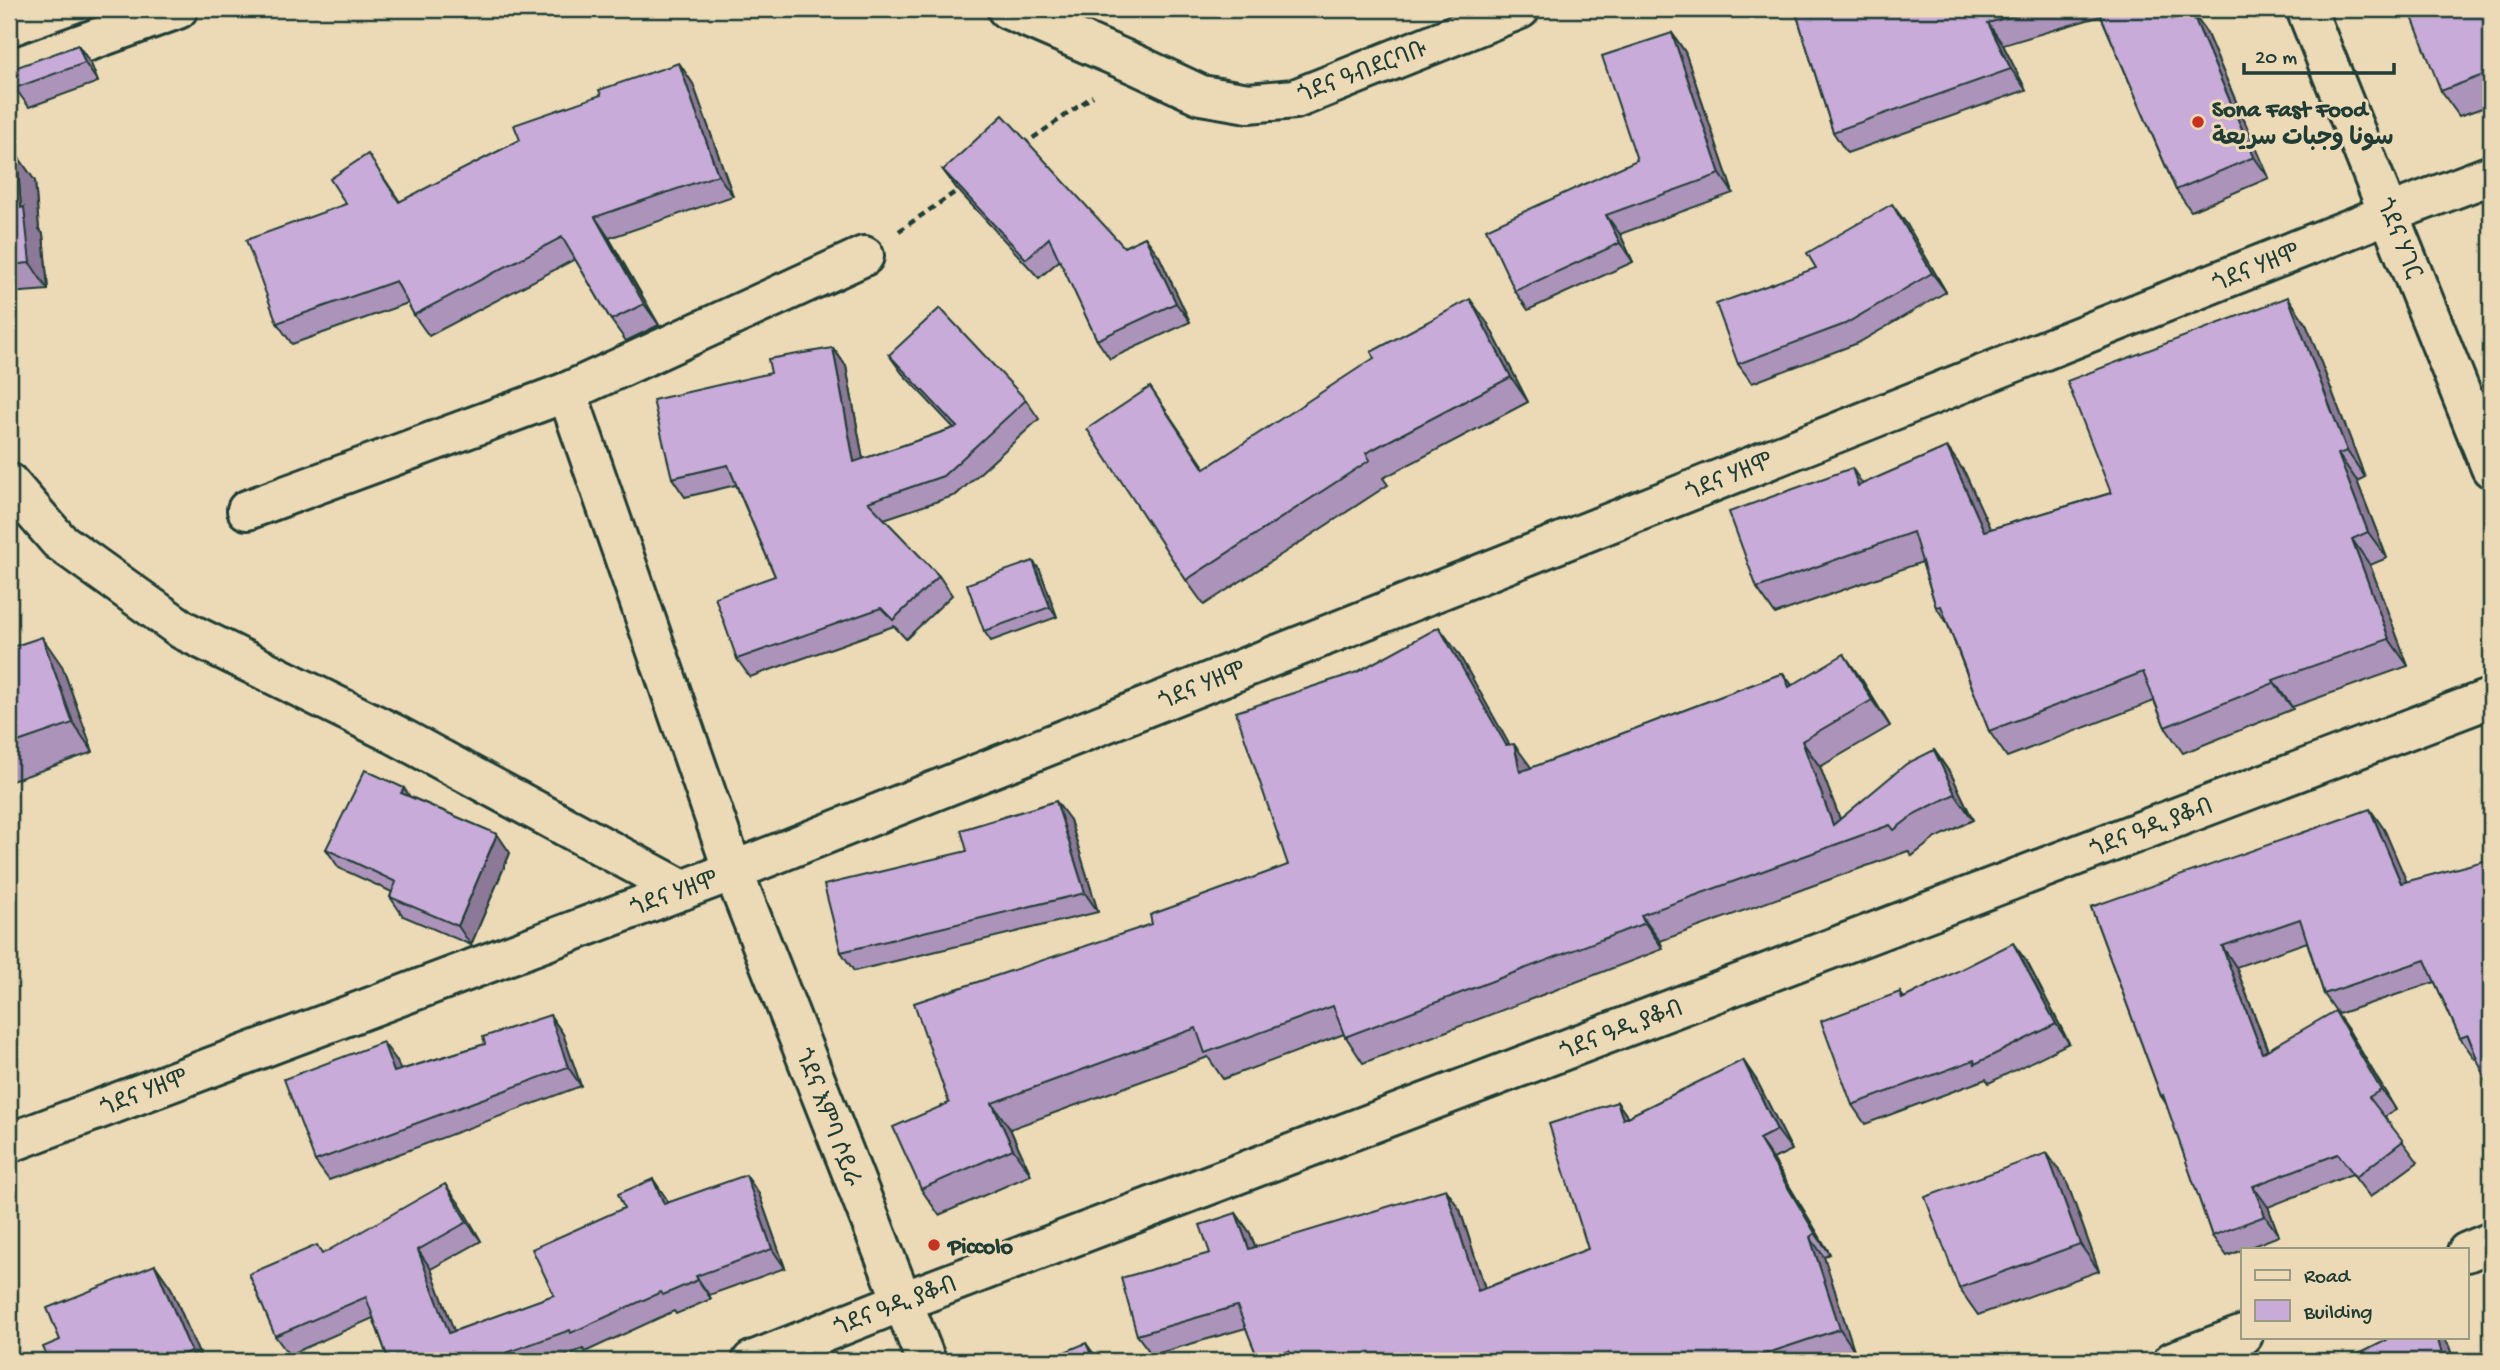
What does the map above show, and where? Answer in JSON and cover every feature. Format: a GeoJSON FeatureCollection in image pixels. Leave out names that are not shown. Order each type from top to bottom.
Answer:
{"type":"FeatureCollection","features":[{"type":"Feature","properties":{"kind":"street"},"geometry":{"type":"LineString","coordinates":[[9,70],[178,9]]}},
{"type":"Feature","properties":{"kind":"street","name":"ጎደና ዓብደርባቡ"},"geometry":{"type":"LineString","coordinates":[[1007,9],[1200,95],[1248,103],[1295,99],[1520,9]]}},
{"type":"Feature","properties":{"kind":"street","name":"ጎደና ሃገር"},"geometry":{"type":"LineString","coordinates":[[2306,9],[2491,468]]}},
{"type":"Feature","properties":{"kind":"street","name":"ጎደና ሃዘሞ"},"geometry":{"type":"LineString","coordinates":[[9,1143],[733,871],[2491,175]]}},
{"type":"Feature","properties":{"kind":"street"},"geometry":{"type":"LineString","coordinates":[[247,510],[567,392],[864,256]]}},
{"type":"Feature","properties":{"kind":"street","name":"ጎደና እምባ ሶይራ"},"geometry":{"type":"LineString","coordinates":[[567,392],[733,871],[926,1361]]}},
{"type":"Feature","properties":{"kind":"street"},"geometry":{"type":"LineString","coordinates":[[9,483],[59,541],[183,630],[394,734],[683,890]]}},
{"type":"Feature","properties":{"kind":"street","name":"ጎደና ዓዲ ያቆብ"},"geometry":{"type":"LineString","coordinates":[[752,1361],[2491,698]]}},
{"type":"Feature","properties":{"kind":"street"},"geometry":{"type":"LineString","coordinates":[[2468,1252],[2491,1242]]}},
{"type":"Feature","properties":{"kind":"street"},"geometry":{"type":"LineString","coordinates":[[2173,1361],[2241,1336]]}},
{"type":"Feature","properties":{"kind":"path"},"geometry":{"type":"LineString","coordinates":[[1012,152],[1137,65]]}},
{"type":"Feature","properties":{"kind":"path"},"geometry":{"type":"LineString","coordinates":[[864,256],[967,184]]}},
{"type":"Feature","properties":{"kind":"building"},"geometry":{"type":"Polygon","coordinates":[[[1795,9],[2038,9],[1988,23],[2011,69],[1833,132],[1795,9]]]}},
{"type":"Feature","properties":{"kind":"building"},"geometry":{"type":"Polygon","coordinates":[[[2098,9],[2167,9],[2172,19],[2191,10],[2254,157],[2176,190],[2098,9]]]}},
{"type":"Feature","properties":{"kind":"building"},"geometry":{"type":"Polygon","coordinates":[[[2409,9],[2491,9],[2491,72],[2441,91],[2409,9]]]}},
{"type":"Feature","properties":{"kind":"building"},"geometry":{"type":"Polygon","coordinates":[[[1672,33],[1720,174],[1606,215],[1620,243],[1515,291],[1486,229],[1637,160],[1602,56],[1672,33]]]}},
{"type":"Feature","properties":{"kind":"building"},"geometry":{"type":"Polygon","coordinates":[[[78,45],[85,63],[15,88],[9,70],[78,45]]]}},
{"type":"Feature","properties":{"kind":"building"},"geometry":{"type":"Polygon","coordinates":[[[679,63],[718,175],[595,217],[644,304],[611,320],[562,237],[414,315],[396,281],[277,323],[246,240],[346,204],[330,179],[368,154],[399,202],[520,140],[514,125],[601,95],[599,90],[679,63]]]}},
{"type":"Feature","properties":{"kind":"building"},"geometry":{"type":"Polygon","coordinates":[[[1003,115],[1124,247],[1145,237],[1176,303],[1097,340],[1049,238],[1026,259],[943,170],[1003,115]]]}},
{"type":"Feature","properties":{"kind":"building"},"geometry":{"type":"Polygon","coordinates":[[[17,155],[21,208],[24,207],[30,263],[9,265],[9,156],[17,155]]]}},
{"type":"Feature","properties":{"kind":"building"},"geometry":{"type":"Polygon","coordinates":[[[1892,204],[1932,273],[1845,324],[1738,364],[1716,304],[1816,268],[1807,253],[1892,204]]]}},
{"type":"Feature","properties":{"kind":"building"},"geometry":{"type":"Polygon","coordinates":[[[2288,297],[2347,451],[2338,454],[2368,532],[2352,539],[2389,639],[2273,680],[2274,683],[2165,727],[2143,672],[1989,731],[1941,606],[1936,607],[1913,532],[1757,588],[1729,512],[1852,468],[1858,486],[1947,447],[1984,531],[2111,493],[2067,381],[2288,297]]]}},
{"type":"Feature","properties":{"kind":"building"},"geometry":{"type":"Polygon","coordinates":[[[1470,299],[1511,377],[1366,453],[1370,460],[1186,580],[1087,429],[1150,387],[1204,469],[1374,358],[1371,352],[1470,299]]]}},
{"type":"Feature","properties":{"kind":"building"},"geometry":{"type":"Polygon","coordinates":[[[940,308],[1026,400],[943,476],[868,502],[939,576],[893,620],[881,608],[737,659],[715,597],[775,576],[728,465],[672,478],[653,400],[771,373],[768,359],[833,348],[854,462],[957,427],[889,355],[940,308]]]}},
{"type":"Feature","properties":{"kind":"building"},"geometry":{"type":"Polygon","coordinates":[[[1033,561],[1050,607],[984,631],[967,584],[1033,561]]]}},
{"type":"Feature","properties":{"kind":"building"},"geometry":{"type":"Polygon","coordinates":[[[1439,627],[1506,745],[1514,744],[1520,772],[1783,673],[1789,687],[1844,654],[1872,700],[1802,741],[1833,825],[1906,764],[1934,750],[1955,794],[1916,813],[1894,830],[1890,825],[1641,915],[1645,923],[1345,1037],[1333,1006],[1205,1053],[1196,1028],[992,1103],[1013,1149],[921,1189],[893,1127],[949,1103],[914,1003],[1152,924],[1150,915],[1288,865],[1236,712],[1357,672],[1439,627]]]}},
{"type":"Feature","properties":{"kind":"building"},"geometry":{"type":"Polygon","coordinates":[[[42,637],[73,723],[9,745],[9,648],[42,637]]]}},
{"type":"Feature","properties":{"kind":"building"},"geometry":{"type":"Polygon","coordinates":[[[365,770],[404,788],[401,793],[497,834],[458,926],[390,897],[396,882],[326,849],[365,770]]]}},
{"type":"Feature","properties":{"kind":"building"},"geometry":{"type":"Polygon","coordinates":[[[1056,801],[1085,893],[841,952],[824,885],[967,851],[961,830],[1056,801]]]}},
{"type":"Feature","properties":{"kind":"building"},"geometry":{"type":"Polygon","coordinates":[[[2370,809],[2401,883],[2491,859],[2491,1095],[2468,1035],[2460,1038],[2425,960],[2324,994],[2300,919],[2222,946],[2262,1053],[2335,1011],[2381,1090],[2369,1097],[2403,1141],[2356,1177],[2338,1154],[2253,1186],[2265,1216],[2212,1236],[2163,1095],[2161,1096],[2091,907],[2370,809]]]}},
{"type":"Feature","properties":{"kind":"building"},"geometry":{"type":"Polygon","coordinates":[[[2013,943],[2056,1024],[1975,1064],[1974,1060],[1852,1105],[1821,1021],[1900,992],[1902,999],[2013,943]]]}},
{"type":"Feature","properties":{"kind":"building"},"geometry":{"type":"Polygon","coordinates":[[[550,1015],[568,1067],[315,1161],[284,1079],[383,1042],[394,1072],[485,1044],[483,1037],[550,1015]]]}},
{"type":"Feature","properties":{"kind":"building"},"geometry":{"type":"Polygon","coordinates":[[[1743,1060],[1777,1130],[1759,1139],[1815,1233],[1810,1237],[1840,1329],[1744,1361],[1481,1361],[1479,1353],[1463,1361],[1295,1361],[1289,1351],[1259,1361],[1237,1306],[1137,1335],[1121,1278],[1210,1253],[1200,1225],[1236,1213],[1249,1249],[1446,1189],[1478,1291],[1588,1249],[1549,1124],[1617,1102],[1623,1119],[1743,1060]]]}},
{"type":"Feature","properties":{"kind":"building"},"geometry":{"type":"Polygon","coordinates":[[[2047,1153],[2080,1244],[1959,1288],[1925,1197],[2047,1153]]]}},
{"type":"Feature","properties":{"kind":"building"},"geometry":{"type":"Polygon","coordinates":[[[746,1175],[772,1249],[696,1276],[698,1280],[663,1295],[661,1292],[571,1333],[570,1330],[484,1361],[389,1361],[366,1297],[275,1336],[249,1274],[317,1245],[322,1254],[445,1184],[467,1222],[418,1250],[449,1333],[554,1295],[532,1249],[624,1208],[618,1194],[653,1179],[664,1204],[746,1175]]]}},
{"type":"Feature","properties":{"kind":"building"},"geometry":{"type":"Polygon","coordinates":[[[155,1265],[191,1351],[166,1361],[49,1361],[43,1347],[60,1340],[47,1308],[155,1265]]]}},
{"type":"Feature","properties":{"kind":"building"},"geometry":{"type":"Polygon","coordinates":[[[2386,1338],[2437,1338],[2444,1361],[2345,1361],[2386,1338]]]}},
{"type":"Feature","properties":{"kind":"building"},"geometry":{"type":"Polygon","coordinates":[[[1086,1343],[1094,1361],[1043,1361],[1086,1343]]]}},
{"type":"Feature","properties":{"kind":"place","name":"Sona Fast Food سونا وجبات سريعة"},"geometry":{"type":"Point","coordinates":[2198,122]}},
{"type":"Feature","properties":{"kind":"place","name":"Piccolo"},"geometry":{"type":"Point","coordinates":[934,1245]}}]}
